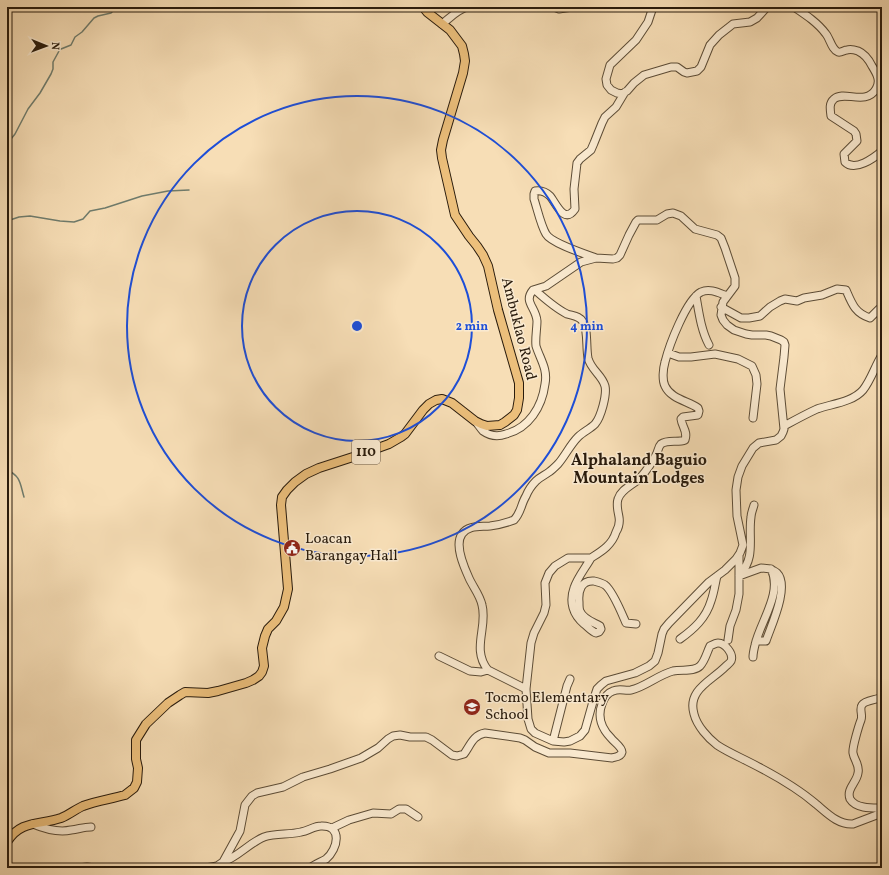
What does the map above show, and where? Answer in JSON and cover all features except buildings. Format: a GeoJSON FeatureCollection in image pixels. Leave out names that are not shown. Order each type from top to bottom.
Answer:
{"type":"FeatureCollection","features":[{"type":"Feature","properties":{"kind":"main road","name":"Ambuklao Road"},"geometry":{"type":"LineString","coordinates":[[7,842],[16,830],[26,825],[62,818],[89,804],[125,795],[130,792],[137,782],[138,768],[136,759],[136,740],[150,720],[174,698],[185,692],[208,693],[218,691],[246,683],[259,676],[264,666],[262,648],[265,636],[268,629],[276,621],[284,607],[287,595],[288,589],[281,505],[282,497],[295,482],[306,474],[319,468],[395,441],[405,434],[429,404],[436,400],[442,399],[452,403],[475,421],[487,426],[500,425],[510,419],[517,410],[519,383],[498,310],[488,266],[483,255],[468,236],[455,215],[442,158],[443,140],[463,73],[464,54],[462,46],[450,30],[427,9]]}},
{"type":"Feature","properties":{"kind":"street"},"geometry":{"type":"LineString","coordinates":[[442,24],[455,13],[467,7]]}},
{"type":"Feature","properties":{"kind":"street"},"geometry":{"type":"LineString","coordinates":[[554,7],[559,9],[572,7]]}},
{"type":"Feature","properties":{"kind":"street"},"geometry":{"type":"LineString","coordinates":[[653,7],[648,22],[636,40],[610,65],[606,79],[607,85],[610,90],[616,93],[622,94],[627,91],[644,75],[671,66],[677,67],[687,73],[697,71],[701,67],[710,45],[718,35],[732,24],[750,22],[757,18],[767,7]]}},
{"type":"Feature","properties":{"kind":"street"},"geometry":{"type":"LineString","coordinates":[[794,7],[816,23],[827,35],[837,52],[848,49],[860,52],[867,58],[879,78],[877,87],[869,96],[861,98],[840,96],[831,102],[831,116],[854,131],[856,134],[857,141],[844,154],[845,162],[848,164],[857,165],[866,163],[882,151]]}},
{"type":"Feature","properties":{"kind":"street"},"geometry":{"type":"LineString","coordinates":[[591,558],[568,558],[549,573],[545,583],[546,605],[544,613],[534,633],[531,644],[526,689],[528,719],[531,729],[535,733],[553,741],[570,741],[580,736],[585,730],[597,689],[606,681],[635,673],[649,666],[655,661],[664,630],[688,603],[739,555],[743,545],[737,516],[736,490],[738,477],[742,466],[754,448],[759,443],[776,440],[781,436],[784,429],[780,389],[785,345],[784,342],[771,336],[752,335],[734,330],[723,320],[721,315],[721,307],[735,286],[735,278],[721,238],[713,233],[695,229],[681,216],[671,213],[657,220],[638,220],[620,255],[618,258],[613,259],[596,258],[563,245],[548,238],[544,230],[534,199],[535,192],[538,191],[546,193],[551,197],[563,214],[568,214],[574,211],[574,189],[577,163],[590,150],[605,117],[616,107],[624,92]]}},
{"type":"Feature","properties":{"kind":"street"},"geometry":{"type":"LineString","coordinates":[[475,421],[482,430],[490,435],[500,436],[509,434],[524,426],[532,418],[538,408],[546,383],[543,363],[536,344],[536,313],[529,300],[529,296],[533,290],[546,286],[581,262],[596,258]]}},
{"type":"Feature","properties":{"kind":"street"},"geometry":{"type":"LineString","coordinates":[[542,296],[546,286]]}},
{"type":"Feature","properties":{"kind":"street"},"geometry":{"type":"LineString","coordinates":[[721,307],[741,318],[749,318],[760,316],[770,307],[784,299],[797,301],[804,298],[822,295],[838,289],[846,290],[853,307],[862,316],[870,318],[882,308]]}},
{"type":"Feature","properties":{"kind":"street"},"geometry":{"type":"LineString","coordinates":[[526,689],[488,670],[484,665],[480,648],[480,638],[484,615],[482,604],[463,562],[459,549],[459,541],[462,534],[468,528],[490,526],[508,522],[516,518],[521,510],[526,496],[537,480],[550,471],[559,462],[578,436],[596,422],[606,394],[605,386],[601,378],[593,370],[588,358],[585,324],[581,319],[558,309],[535,290],[533,290]]}},
{"type":"Feature","properties":{"kind":"street"},"geometry":{"type":"LineString","coordinates":[[636,624],[626,623],[611,592],[606,586],[597,582],[586,582],[581,586],[579,592],[580,611],[586,618],[600,626],[601,629],[599,632],[593,632],[579,620],[575,614],[572,602],[574,588],[591,558],[609,545],[614,539],[620,524],[617,502],[618,497],[645,472],[656,455],[658,448],[664,442],[685,440],[685,429],[681,419],[698,415],[698,408],[674,396],[665,386],[665,363],[679,322],[692,301],[700,292],[709,290],[727,296]]}},
{"type":"Feature","properties":{"kind":"street"},"geometry":{"type":"LineString","coordinates":[[696,296],[702,324],[709,345]]}},
{"type":"Feature","properties":{"kind":"street"},"geometry":{"type":"LineString","coordinates":[[668,353],[679,357],[715,354],[738,359],[752,366],[756,375],[757,384],[753,418]]}},
{"type":"Feature","properties":{"kind":"street"},"geometry":{"type":"LineString","coordinates":[[784,426],[818,409],[850,399],[857,395],[863,390],[868,382],[882,354]]}},
{"type":"Feature","properties":{"kind":"street"},"geometry":{"type":"LineString","coordinates":[[739,576],[747,565],[750,553],[751,516],[754,505]]}},
{"type":"Feature","properties":{"kind":"street"},"geometry":{"type":"LineString","coordinates":[[728,640],[730,626],[736,610],[739,594],[739,555]]}},
{"type":"Feature","properties":{"kind":"street"},"geometry":{"type":"LineString","coordinates":[[739,576],[761,568],[771,569],[773,574],[774,588],[770,607],[756,641],[753,658]]}},
{"type":"Feature","properties":{"kind":"street"},"geometry":{"type":"LineString","coordinates":[[680,639],[690,632],[702,619],[711,601],[717,576]]}},
{"type":"Feature","properties":{"kind":"street"},"geometry":{"type":"LineString","coordinates":[[223,862],[240,832],[245,805],[252,796],[263,791],[283,787],[303,777],[361,758],[378,748],[393,736],[400,735],[429,738],[452,756],[464,754],[475,737],[485,733],[520,738],[549,753],[570,753],[612,758],[617,757],[622,753],[622,750],[610,738],[603,728],[601,720],[601,705],[606,696],[617,689],[633,690],[663,674],[676,670],[694,669],[700,666],[706,657],[710,646],[717,643],[725,646],[731,654],[732,659],[721,671],[696,692],[694,697],[694,715],[705,734],[718,745],[784,781],[839,822],[852,824],[882,813]]}},
{"type":"Feature","properties":{"kind":"street"},"geometry":{"type":"LineString","coordinates":[[439,656],[470,672],[481,672],[488,670]]}},
{"type":"Feature","properties":{"kind":"street"},"geometry":{"type":"LineString","coordinates":[[553,741],[570,679]]}},
{"type":"Feature","properties":{"kind":"street"},"geometry":{"type":"LineString","coordinates":[[882,697],[877,700],[863,703],[861,708],[862,717],[853,751],[858,765],[858,774],[849,795],[852,801],[859,805],[882,808]]}},
{"type":"Feature","properties":{"kind":"street"},"geometry":{"type":"LineString","coordinates":[[332,828],[349,820],[373,813],[390,814],[399,809],[406,809],[418,817]]}},
{"type":"Feature","properties":{"kind":"street"},"geometry":{"type":"LineString","coordinates":[[33,824],[44,828],[62,831],[82,827],[91,827]]}},
{"type":"Feature","properties":{"kind":"street"},"geometry":{"type":"LineString","coordinates":[[206,868],[217,866],[230,860],[247,846],[264,837],[302,832],[319,826],[332,828],[335,831],[336,838],[333,850],[326,859],[310,868]]}},
{"type":"Feature","properties":{"kind":"street"},"geometry":{"type":"LineString","coordinates":[[78,868],[95,868]]}},
{"type":"Feature","properties":{"kind":"waterway"},"geometry":{"type":"LineString","coordinates":[[7,144],[15,134],[28,109],[40,93],[51,74],[53,62],[59,51],[71,45],[75,37],[82,32],[94,18],[111,13],[115,7]]}},
{"type":"Feature","properties":{"kind":"waterway"},"geometry":{"type":"LineString","coordinates":[[7,221],[19,217],[30,216],[74,222],[83,219],[90,211],[105,208],[142,196],[168,191],[189,190]]}},
{"type":"Feature","properties":{"kind":"waterway"},"geometry":{"type":"LineString","coordinates":[[7,470],[12,472],[21,484],[24,497]]}},
{"type":"Feature","properties":{"kind":"place","name":"Loacan Barangay Hall"},"geometry":{"type":"Point","coordinates":[292,548]}},
{"type":"Feature","properties":{"kind":"place","name":"Tocmo Elementary School"},"geometry":{"type":"Point","coordinates":[472,707]}},
{"type":"Feature","properties":{"kind":"district","name":"Alphaland Baguio Mountain Lodges"},"geometry":{"type":"Point","coordinates":[639,470]}}]}
